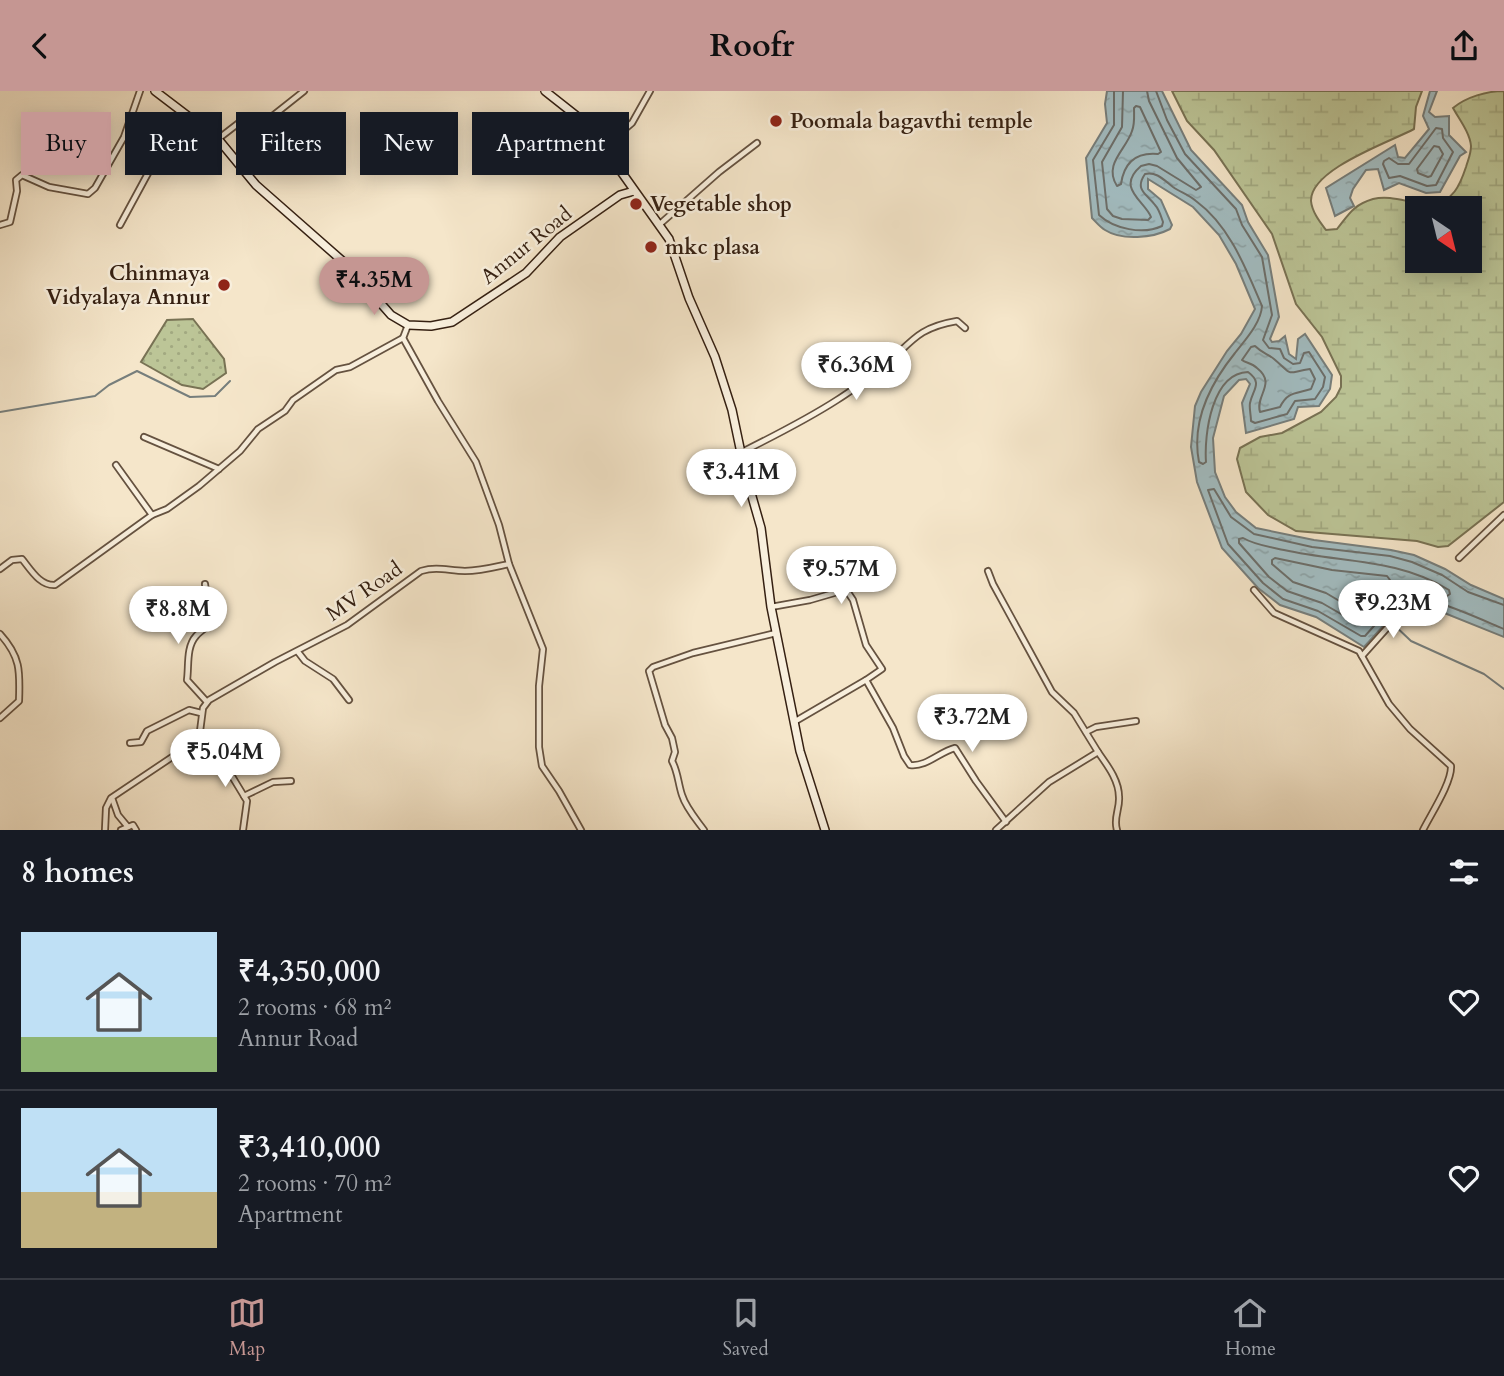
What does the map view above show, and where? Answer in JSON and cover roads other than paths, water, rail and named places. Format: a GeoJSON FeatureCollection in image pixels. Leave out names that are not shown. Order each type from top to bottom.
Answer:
{"type":"FeatureCollection","features":[{"type":"Feature","properties":{"kind":"main road"},"geometry":{"type":"LineString","coordinates":[[155,91],[183,112]]}},
{"type":"Feature","properties":{"kind":"main road"},"geometry":{"type":"LineString","coordinates":[[545,91],[570,112]]}},
{"type":"Feature","properties":{"kind":"main road"},"geometry":{"type":"LineString","coordinates":[[222,144],[256,185],[347,265],[391,315],[408,325]]}},
{"type":"Feature","properties":{"kind":"main road"},"geometry":{"type":"LineString","coordinates":[[623,175],[645,202],[669,239],[689,298],[715,357],[732,410],[761,527],[771,607],[793,722],[825,830]]}},
{"type":"Feature","properties":{"kind":"main road","name":"Annur Road"},"geometry":{"type":"LineString","coordinates":[[408,325],[431,326],[452,322],[526,273],[560,237],[593,213],[620,195],[634,191]]}},
{"type":"Feature","properties":{"kind":"street"},"geometry":{"type":"LineString","coordinates":[[0,225],[10,222],[17,191],[16,180],[22,175],[49,187],[89,194],[124,137],[140,91]]}},
{"type":"Feature","properties":{"kind":"street"},"geometry":{"type":"LineString","coordinates":[[222,136],[240,122],[270,118],[304,91]]}},
{"type":"Feature","properties":{"kind":"street"},"geometry":{"type":"LineString","coordinates":[[629,126],[650,91]]}},
{"type":"Feature","properties":{"kind":"street"},"geometry":{"type":"LineString","coordinates":[[660,225],[719,172],[757,143]]}},
{"type":"Feature","properties":{"kind":"street"},"geometry":{"type":"LineString","coordinates":[[120,225],[147,175]]}},
{"type":"Feature","properties":{"kind":"street"},"geometry":{"type":"LineString","coordinates":[[741,453],[804,421],[838,399],[882,368],[923,331],[939,324],[957,321],[965,328]]}},
{"type":"Feature","properties":{"kind":"street"},"geometry":{"type":"LineString","coordinates":[[0,569],[12,560],[22,559],[38,578],[48,585],[55,585],[219,469],[240,451],[258,429],[285,411],[293,400],[335,370],[350,367],[403,338],[408,325]]}},
{"type":"Feature","properties":{"kind":"street"},"geometry":{"type":"LineString","coordinates":[[403,338],[476,462],[503,536],[509,564],[542,649],[539,686],[541,766],[559,790],[581,830]]}},
{"type":"Feature","properties":{"kind":"street"},"geometry":{"type":"LineString","coordinates":[[144,437],[219,469]]}},
{"type":"Feature","properties":{"kind":"street"},"geometry":{"type":"LineString","coordinates":[[116,465],[152,515]]}},
{"type":"Feature","properties":{"kind":"street"},"geometry":{"type":"LineString","coordinates":[[1459,558],[1504,515]]}},
{"type":"Feature","properties":{"kind":"street","name":"MV Road"},"geometry":{"type":"LineString","coordinates":[[207,702],[275,662],[347,625],[421,571],[433,567],[475,570],[509,564]]}},
{"type":"Feature","properties":{"kind":"street"},"geometry":{"type":"LineString","coordinates":[[988,571],[1052,692],[1074,713],[1110,769],[1119,798],[1117,830]]}},
{"type":"Feature","properties":{"kind":"street"},"geometry":{"type":"LineString","coordinates":[[199,739],[201,713],[207,702],[187,680],[191,644],[217,617],[205,584]]}},
{"type":"Feature","properties":{"kind":"street"},"geometry":{"type":"LineString","coordinates":[[1254,590],[1274,613],[1359,651],[1389,704],[1410,729],[1451,766],[1452,770],[1423,830]]}},
{"type":"Feature","properties":{"kind":"street"},"geometry":{"type":"LineString","coordinates":[[771,607],[848,591],[866,645],[882,669],[793,722]]}},
{"type":"Feature","properties":{"kind":"street"},"geometry":{"type":"LineString","coordinates":[[1362,656],[1405,608]]}},
{"type":"Feature","properties":{"kind":"street"},"geometry":{"type":"LineString","coordinates":[[0,633],[8,643],[20,671],[19,701],[0,719]]}},
{"type":"Feature","properties":{"kind":"street"},"geometry":{"type":"LineString","coordinates":[[704,830],[681,793],[678,772],[672,761],[675,751],[672,738],[665,725],[649,671],[653,667],[693,653],[776,633]]}},
{"type":"Feature","properties":{"kind":"street"},"geometry":{"type":"LineString","coordinates":[[298,652],[305,661],[333,679],[349,700]]}},
{"type":"Feature","properties":{"kind":"street"},"geometry":{"type":"LineString","coordinates":[[866,680],[910,765],[920,766],[955,748],[1006,822]]}},
{"type":"Feature","properties":{"kind":"street"},"geometry":{"type":"LineString","coordinates":[[130,743],[141,741],[147,731],[189,710],[201,713]]}},
{"type":"Feature","properties":{"kind":"street"},"geometry":{"type":"LineString","coordinates":[[1086,732],[1096,727],[1136,721]]}},
{"type":"Feature","properties":{"kind":"street"},"geometry":{"type":"LineString","coordinates":[[105,830],[106,808],[111,797],[199,739],[205,738],[210,740],[244,796],[248,808],[243,830]]}},
{"type":"Feature","properties":{"kind":"street"},"geometry":{"type":"LineString","coordinates":[[996,830],[1049,782],[1098,752]]}},
{"type":"Feature","properties":{"kind":"street"},"geometry":{"type":"LineString","coordinates":[[244,796],[273,782],[291,781]]}},
{"type":"Feature","properties":{"kind":"street"},"geometry":{"type":"LineString","coordinates":[[111,797],[118,815],[128,827]]}},
{"type":"Feature","properties":{"kind":"street"},"geometry":{"type":"LineString","coordinates":[[121,830],[133,825],[136,830]]}},
{"type":"Feature","properties":{"kind":"water"},"geometry":{"type":"Polygon","coordinates":[[[1107,91],[1162,91],[1191,150],[1242,205],[1248,222],[1268,255],[1279,317],[1270,339],[1272,342],[1279,341],[1285,336],[1289,354],[1296,359],[1298,339],[1305,334],[1332,375],[1330,389],[1319,406],[1298,407],[1294,419],[1246,433],[1242,403],[1250,384],[1246,379],[1239,380],[1224,396],[1213,438],[1215,472],[1225,497],[1236,512],[1256,528],[1314,540],[1391,550],[1414,555],[1445,569],[1471,585],[1504,599],[1504,637],[1432,608],[1405,602],[1364,647],[1316,617],[1280,605],[1258,588],[1222,548],[1197,482],[1191,447],[1195,406],[1201,392],[1255,309],[1236,264],[1219,235],[1193,207],[1148,179],[1148,189],[1161,200],[1172,225],[1170,229],[1146,236],[1120,236],[1105,230],[1092,218],[1086,158],[1107,123],[1107,91]]]}},
{"type":"Feature","properties":{"kind":"water"},"geometry":{"type":"Polygon","coordinates":[[[1430,91],[1437,91],[1429,112],[1435,117],[1449,116],[1449,135],[1466,152],[1460,156],[1440,192],[1426,193],[1399,183],[1384,190],[1378,169],[1366,170],[1350,198],[1354,206],[1335,216],[1326,188],[1395,145],[1398,157],[1405,158],[1429,129],[1423,116],[1430,91]]]}},
{"type":"Feature","properties":{"kind":"waterway"},"geometry":{"type":"LineString","coordinates":[[0,412],[95,396],[109,385],[137,371],[190,397],[215,396],[230,381]]}},
{"type":"Feature","properties":{"kind":"waterway"},"geometry":{"type":"LineString","coordinates":[[1392,623],[1411,641],[1484,674],[1504,689]]}},
{"type":"Feature","properties":{"kind":"place","name":"Poomala bagavthi temple"},"geometry":{"type":"Point","coordinates":[776,121]}},
{"type":"Feature","properties":{"kind":"place","name":"Vegetable shop"},"geometry":{"type":"Point","coordinates":[636,204]}},
{"type":"Feature","properties":{"kind":"place","name":"mkc plasa"},"geometry":{"type":"Point","coordinates":[651,247]}},
{"type":"Feature","properties":{"kind":"place","name":"Chinmaya Vidyalaya Annur"},"geometry":{"type":"Point","coordinates":[224,285]}}]}
